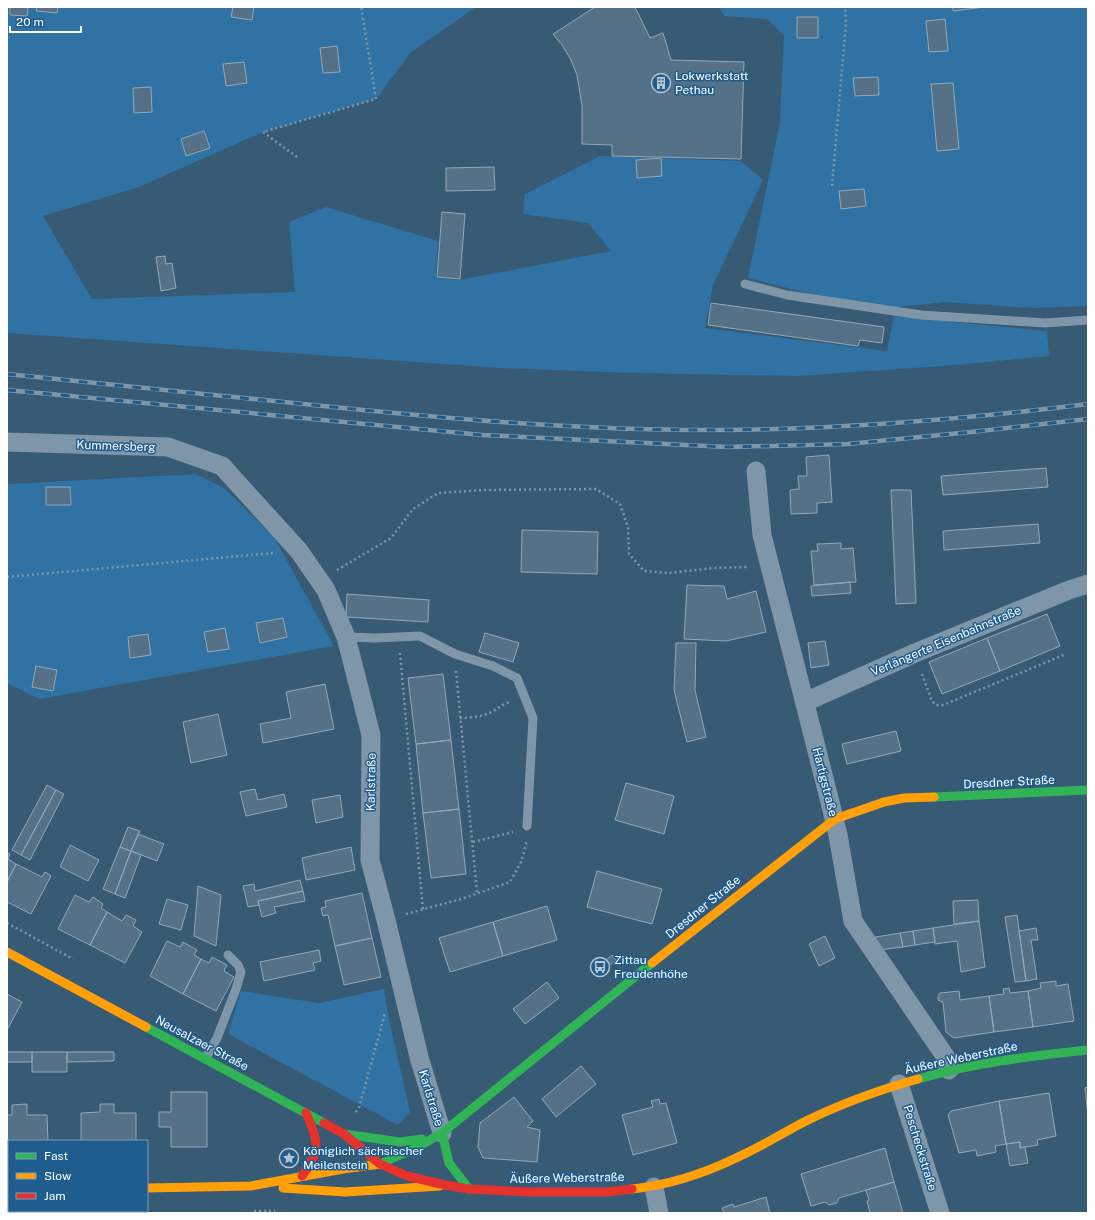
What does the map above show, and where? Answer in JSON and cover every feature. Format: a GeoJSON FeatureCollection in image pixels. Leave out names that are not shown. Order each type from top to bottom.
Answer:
{"type":"FeatureCollection","features":[{"type":"Feature","properties":{"kind":"main road","name":"Dresdner Straße"},"geometry":{"type":"LineString","coordinates":[[380,1164],[416,1148],[442,1133],[614,993],[834,819],[884,802],[904,798],[1088,790]]}},
{"type":"Feature","properties":{"kind":"main road","name":"Neusalzaer Straße"},"geometry":{"type":"LineString","coordinates":[[7,952],[306,1112],[344,1134],[380,1164]]}},
{"type":"Feature","properties":{"kind":"main road","name":"Äußere Weberstraße"},"geometry":{"type":"LineString","coordinates":[[380,1164],[408,1176],[469,1189],[529,1192],[607,1192],[654,1187],[696,1175],[737,1158],[804,1122],[843,1104],[899,1084],[949,1070],[1029,1056],[1088,1050]]}},
{"type":"Feature","properties":{"kind":"main road"},"geometry":{"type":"LineString","coordinates":[[302,1176],[313,1161],[316,1147],[313,1129],[306,1112]]}},
{"type":"Feature","properties":{"kind":"main road"},"geometry":{"type":"LineString","coordinates":[[344,1134],[400,1142],[422,1139],[442,1133],[449,1162],[469,1189]]}},
{"type":"Feature","properties":{"kind":"main road"},"geometry":{"type":"LineString","coordinates":[[251,1186],[302,1176],[380,1164]]}},
{"type":"Feature","properties":{"kind":"main road"},"geometry":{"type":"LineString","coordinates":[[148,1188],[251,1186],[345,1192],[445,1185]]}},
{"type":"Feature","properties":{"kind":"street","name":"Kummersberg"},"geometry":{"type":"LineString","coordinates":[[7,442],[168,447],[222,466]]}},
{"type":"Feature","properties":{"kind":"street","name":"Karlstraße"},"geometry":{"type":"LineString","coordinates":[[222,466],[299,551],[326,590],[346,637],[371,735],[370,860],[419,1057],[442,1133]]}},
{"type":"Feature","properties":{"kind":"street","name":"Hartigstraße"},"geometry":{"type":"LineString","coordinates":[[756,471],[762,535],[834,819],[853,921],[945,1056],[949,1070]]}},
{"type":"Feature","properties":{"kind":"street","name":"Verlängerte Eisenbahnstraße"},"geometry":{"type":"LineString","coordinates":[[805,702],[915,653],[1069,590],[1088,584]]}},
{"type":"Feature","properties":{"kind":"street","name":"Pescheckstraße"},"geometry":{"type":"LineString","coordinates":[[899,1084],[940,1213]]}},
{"type":"Feature","properties":{"kind":"street"},"geometry":{"type":"LineString","coordinates":[[654,1187],[659,1213]]}},
{"type":"Feature","properties":{"kind":"lane"},"geometry":{"type":"LineString","coordinates":[[745,284],[787,295],[921,315],[1045,323],[1088,320]]}},
{"type":"Feature","properties":{"kind":"lane"},"geometry":{"type":"LineString","coordinates":[[346,637],[376,638],[420,636],[455,654],[493,666],[517,678],[533,718],[527,826]]}},
{"type":"Feature","properties":{"kind":"lane"},"geometry":{"type":"LineString","coordinates":[[205,1058],[219,1031],[236,989],[241,972],[238,965],[228,956]]}},
{"type":"Feature","properties":{"kind":"path"},"geometry":{"type":"LineString","coordinates":[[297,157],[263,132],[376,99],[362,7]]}},
{"type":"Feature","properties":{"kind":"path"},"geometry":{"type":"LineString","coordinates":[[832,186],[846,23],[845,7]]}},
{"type":"Feature","properties":{"kind":"path"},"geometry":{"type":"LineString","coordinates":[[320,581],[390,538],[413,509],[438,493],[484,490],[596,489],[620,504],[628,526],[629,554],[644,571],[669,573],[714,568],[771,566]]}},
{"type":"Feature","properties":{"kind":"path"},"geometry":{"type":"LineString","coordinates":[[7,577],[299,551]]}},
{"type":"Feature","properties":{"kind":"path"},"geometry":{"type":"LineString","coordinates":[[398,636],[423,910]]}},
{"type":"Feature","properties":{"kind":"path"},"geometry":{"type":"LineString","coordinates":[[915,653],[932,702],[936,705],[943,705],[1066,654]]}},
{"type":"Feature","properties":{"kind":"path"},"geometry":{"type":"LineString","coordinates":[[455,654],[477,893]]}},
{"type":"Feature","properties":{"kind":"path"},"geometry":{"type":"LineString","coordinates":[[460,718],[470,718],[490,713],[503,704],[526,698]]}},
{"type":"Feature","properties":{"kind":"path"},"geometry":{"type":"LineString","coordinates":[[386,920],[423,910],[510,882],[521,862],[527,840],[527,826],[513,832],[473,842]]}},
{"type":"Feature","properties":{"kind":"path"},"geometry":{"type":"LineString","coordinates":[[356,1112],[359,1108],[386,1011],[406,1004]]}},
{"type":"Feature","properties":{"kind":"shaded area"},"geometry":{"type":"Polygon","coordinates":[[[7,7],[476,7],[411,52],[376,99],[263,132],[139,187],[43,216],[92,299],[295,292],[289,222],[326,207],[438,241],[436,278],[459,280],[611,251],[588,223],[523,214],[525,194],[600,156],[741,161],[763,180],[713,285],[705,328],[887,351],[894,316],[1047,331],[1049,356],[957,365],[798,376],[633,373],[500,368],[7,333],[7,7]]]}},
{"type":"Feature","properties":{"kind":"shaded area"},"geometry":{"type":"Polygon","coordinates":[[[719,7],[1088,7],[1088,306],[1032,308],[945,302],[898,307],[838,301],[748,278],[780,122],[784,36],[767,19],[724,16],[719,7]]]}},
{"type":"Feature","properties":{"kind":"shaded area"},"geometry":{"type":"Polygon","coordinates":[[[196,474],[224,488],[274,537],[334,646],[39,699],[7,683],[7,484],[196,474]]]}},
{"type":"Feature","properties":{"kind":"shaded area"},"geometry":{"type":"Polygon","coordinates":[[[384,989],[388,1014],[410,1112],[398,1125],[228,1034],[241,991],[319,1003],[384,989]]]}},
{"type":"Feature","properties":{"kind":"building"},"geometry":{"type":"Polygon","coordinates":[[[10,7],[28,7],[27,16],[10,15],[10,7]]]}},
{"type":"Feature","properties":{"kind":"building"},"geometry":{"type":"Polygon","coordinates":[[[37,7],[58,7],[57,13],[36,11],[37,7]]]}},
{"type":"Feature","properties":{"kind":"building"},"geometry":{"type":"Polygon","coordinates":[[[233,7],[254,7],[252,20],[231,17],[233,7]]]}},
{"type":"Feature","properties":{"kind":"building","name":"Lokwerkstatt Pethau"},"geometry":{"type":"Polygon","coordinates":[[[595,7],[635,7],[650,38],[663,33],[671,60],[744,62],[741,159],[612,156],[612,145],[582,144],[582,106],[577,75],[571,60],[553,34],[595,7]]]}},
{"type":"Feature","properties":{"kind":"building"},"geometry":{"type":"Polygon","coordinates":[[[953,7],[985,7],[953,11],[953,7]]]}},
{"type":"Feature","properties":{"kind":"building"},"geometry":{"type":"Polygon","coordinates":[[[797,17],[818,17],[818,38],[797,38],[797,17]]]}},
{"type":"Feature","properties":{"kind":"building"},"geometry":{"type":"Polygon","coordinates":[[[945,19],[948,51],[929,52],[926,21],[945,19]]]}},
{"type":"Feature","properties":{"kind":"building"},"geometry":{"type":"Polygon","coordinates":[[[337,46],[340,72],[323,73],[320,48],[337,46]]]}},
{"type":"Feature","properties":{"kind":"building"},"geometry":{"type":"Polygon","coordinates":[[[244,62],[247,83],[226,86],[223,64],[244,62]]]}},
{"type":"Feature","properties":{"kind":"building"},"geometry":{"type":"Polygon","coordinates":[[[878,77],[879,95],[855,96],[853,78],[878,77]]]}},
{"type":"Feature","properties":{"kind":"building"},"geometry":{"type":"Polygon","coordinates":[[[953,83],[959,149],[937,151],[931,84],[953,83]]]}},
{"type":"Feature","properties":{"kind":"building"},"geometry":{"type":"Polygon","coordinates":[[[151,87],[152,112],[134,113],[133,88],[151,87]]]}},
{"type":"Feature","properties":{"kind":"building"},"geometry":{"type":"Polygon","coordinates":[[[204,131],[210,148],[186,156],[181,139],[204,131]]]}},
{"type":"Feature","properties":{"kind":"building"},"geometry":{"type":"Polygon","coordinates":[[[661,158],[662,176],[637,178],[636,160],[661,158]]]}},
{"type":"Feature","properties":{"kind":"building"},"geometry":{"type":"Polygon","coordinates":[[[494,167],[495,190],[446,191],[446,168],[494,167]]]}},
{"type":"Feature","properties":{"kind":"building"},"geometry":{"type":"Polygon","coordinates":[[[864,189],[866,206],[841,209],[839,191],[864,189]]]}},
{"type":"Feature","properties":{"kind":"building"},"geometry":{"type":"Polygon","coordinates":[[[442,212],[465,214],[460,279],[437,277],[442,212]]]}},
{"type":"Feature","properties":{"kind":"building"},"geometry":{"type":"Polygon","coordinates":[[[165,256],[166,264],[172,263],[176,288],[161,291],[156,257],[165,256]]]}},
{"type":"Feature","properties":{"kind":"building"},"geometry":{"type":"Polygon","coordinates":[[[711,303],[884,327],[882,343],[860,340],[858,346],[708,325],[711,303]]]}},
{"type":"Feature","properties":{"kind":"building"},"geometry":{"type":"Polygon","coordinates":[[[829,455],[832,502],[817,503],[817,513],[791,514],[790,490],[799,489],[798,476],[807,476],[806,457],[829,455]]]}},
{"type":"Feature","properties":{"kind":"building"},"geometry":{"type":"Polygon","coordinates":[[[1046,468],[1048,487],[943,495],[941,476],[1046,468]]]}},
{"type":"Feature","properties":{"kind":"building"},"geometry":{"type":"Polygon","coordinates":[[[46,487],[70,487],[71,505],[46,505],[46,487]]]}},
{"type":"Feature","properties":{"kind":"building"},"geometry":{"type":"Polygon","coordinates":[[[891,490],[911,490],[916,603],[896,604],[891,490]]]}},
{"type":"Feature","properties":{"kind":"building"},"geometry":{"type":"Polygon","coordinates":[[[1038,524],[1040,543],[944,550],[943,531],[1038,524]]]}},
{"type":"Feature","properties":{"kind":"building"},"geometry":{"type":"Polygon","coordinates":[[[522,530],[598,532],[597,574],[521,572],[522,530]]]}},
{"type":"Feature","properties":{"kind":"building"},"geometry":{"type":"Polygon","coordinates":[[[841,543],[841,549],[853,548],[856,582],[814,585],[811,551],[818,551],[817,544],[841,543]]]}},
{"type":"Feature","properties":{"kind":"building"},"geometry":{"type":"Polygon","coordinates":[[[850,582],[851,593],[812,596],[811,586],[850,582]]]}},
{"type":"Feature","properties":{"kind":"building"},"geometry":{"type":"Polygon","coordinates":[[[687,585],[724,586],[727,599],[756,591],[766,632],[726,641],[684,639],[687,585]]]}},
{"type":"Feature","properties":{"kind":"building"},"geometry":{"type":"Polygon","coordinates":[[[347,594],[429,600],[428,622],[346,617],[347,594]]]}},
{"type":"Feature","properties":{"kind":"building"},"geometry":{"type":"Polygon","coordinates":[[[1047,614],[1060,646],[1000,671],[987,638],[1047,614]]]}},
{"type":"Feature","properties":{"kind":"building"},"geometry":{"type":"Polygon","coordinates":[[[283,618],[287,637],[260,643],[256,623],[283,618]]]}},
{"type":"Feature","properties":{"kind":"building"},"geometry":{"type":"Polygon","coordinates":[[[225,628],[229,649],[208,652],[204,632],[225,628]]]}},
{"type":"Feature","properties":{"kind":"building"},"geometry":{"type":"Polygon","coordinates":[[[485,633],[519,643],[513,662],[479,652],[485,633]]]}},
{"type":"Feature","properties":{"kind":"building"},"geometry":{"type":"Polygon","coordinates":[[[148,634],[151,655],[130,658],[128,637],[148,634]]]}},
{"type":"Feature","properties":{"kind":"building"},"geometry":{"type":"Polygon","coordinates":[[[987,638],[1000,671],[942,694],[929,662],[987,638]]]}},
{"type":"Feature","properties":{"kind":"building"},"geometry":{"type":"Polygon","coordinates":[[[825,641],[829,665],[811,668],[808,643],[825,641]]]}},
{"type":"Feature","properties":{"kind":"building"},"geometry":{"type":"Polygon","coordinates":[[[676,643],[696,643],[695,690],[706,737],[687,742],[674,690],[676,643]]]}},
{"type":"Feature","properties":{"kind":"building"},"geometry":{"type":"Polygon","coordinates":[[[36,666],[57,670],[53,691],[32,687],[36,666]]]}},
{"type":"Feature","properties":{"kind":"building"},"geometry":{"type":"Polygon","coordinates":[[[443,674],[451,740],[416,744],[408,678],[443,674]]]}},
{"type":"Feature","properties":{"kind":"building"},"geometry":{"type":"Polygon","coordinates":[[[325,684],[334,729],[263,743],[260,724],[291,718],[286,692],[325,684]]]}},
{"type":"Feature","properties":{"kind":"building"},"geometry":{"type":"Polygon","coordinates":[[[218,714],[227,755],[191,763],[183,722],[218,714]]]}},
{"type":"Feature","properties":{"kind":"building"},"geometry":{"type":"Polygon","coordinates":[[[896,731],[901,751],[847,764],[842,744],[896,731]]]}},
{"type":"Feature","properties":{"kind":"building"},"geometry":{"type":"Polygon","coordinates":[[[451,740],[459,809],[423,813],[416,744],[451,740]]]}},
{"type":"Feature","properties":{"kind":"building"},"geometry":{"type":"Polygon","coordinates":[[[626,783],[674,796],[664,834],[615,820],[626,783]]]}},
{"type":"Feature","properties":{"kind":"building"},"geometry":{"type":"Polygon","coordinates":[[[47,785],[56,790],[21,855],[12,850],[47,785]]]}},
{"type":"Feature","properties":{"kind":"building"},"geometry":{"type":"Polygon","coordinates":[[[255,789],[258,800],[284,794],[287,807],[246,816],[240,792],[255,789]]]}},
{"type":"Feature","properties":{"kind":"building"},"geometry":{"type":"Polygon","coordinates":[[[56,790],[64,794],[30,860],[21,855],[56,790]]]}},
{"type":"Feature","properties":{"kind":"building"},"geometry":{"type":"Polygon","coordinates":[[[340,795],[343,817],[316,823],[312,800],[340,795]]]}},
{"type":"Feature","properties":{"kind":"building"},"geometry":{"type":"Polygon","coordinates":[[[459,809],[466,874],[431,878],[423,813],[459,809]]]}},
{"type":"Feature","properties":{"kind":"building"},"geometry":{"type":"Polygon","coordinates":[[[128,827],[140,831],[131,851],[120,847],[128,827]]]}},
{"type":"Feature","properties":{"kind":"building"},"geometry":{"type":"Polygon","coordinates":[[[138,834],[164,844],[157,861],[131,851],[138,834]]]}},
{"type":"Feature","properties":{"kind":"building"},"geometry":{"type":"Polygon","coordinates":[[[70,845],[99,860],[88,881],[60,867],[70,845]]]}},
{"type":"Feature","properties":{"kind":"building"},"geometry":{"type":"Polygon","coordinates":[[[120,847],[131,851],[115,894],[103,889],[120,847]]]}},
{"type":"Feature","properties":{"kind":"building"},"geometry":{"type":"Polygon","coordinates":[[[351,847],[355,870],[306,880],[302,858],[351,847]]]}},
{"type":"Feature","properties":{"kind":"building"},"geometry":{"type":"Polygon","coordinates":[[[131,851],[141,855],[125,898],[115,894],[131,851]]]}},
{"type":"Feature","properties":{"kind":"building"},"geometry":{"type":"Polygon","coordinates":[[[7,853],[10,854],[8,859],[16,864],[7,882],[7,853]]]}},
{"type":"Feature","properties":{"kind":"building"},"geometry":{"type":"Polygon","coordinates":[[[16,864],[42,877],[45,872],[51,876],[31,914],[7,902],[7,882],[16,864]]]}},
{"type":"Feature","properties":{"kind":"building"},"geometry":{"type":"Polygon","coordinates":[[[597,871],[662,889],[652,924],[587,907],[597,871]]]}},
{"type":"Feature","properties":{"kind":"building"},"geometry":{"type":"Polygon","coordinates":[[[300,880],[303,891],[258,901],[259,905],[248,907],[243,886],[254,884],[255,891],[300,880]]]}},
{"type":"Feature","properties":{"kind":"building"},"geometry":{"type":"Polygon","coordinates":[[[198,886],[221,895],[216,946],[194,936],[198,886]]]}},
{"type":"Feature","properties":{"kind":"building"},"geometry":{"type":"Polygon","coordinates":[[[303,891],[305,901],[274,907],[276,913],[262,917],[258,901],[303,891]]]}},
{"type":"Feature","properties":{"kind":"building"},"geometry":{"type":"Polygon","coordinates":[[[362,893],[372,938],[335,946],[328,915],[323,916],[321,908],[326,907],[325,901],[362,893]]]}},
{"type":"Feature","properties":{"kind":"building"},"geometry":{"type":"Polygon","coordinates":[[[75,895],[89,902],[93,897],[103,904],[101,908],[107,912],[90,945],[58,929],[75,895]]]}},
{"type":"Feature","properties":{"kind":"building"},"geometry":{"type":"Polygon","coordinates":[[[167,899],[188,905],[181,930],[159,924],[167,899]]]}},
{"type":"Feature","properties":{"kind":"building"},"geometry":{"type":"Polygon","coordinates":[[[978,900],[979,921],[954,924],[953,901],[978,900]]]}},
{"type":"Feature","properties":{"kind":"building"},"geometry":{"type":"Polygon","coordinates":[[[547,906],[557,940],[503,956],[493,922],[547,906]]]}},
{"type":"Feature","properties":{"kind":"building"},"geometry":{"type":"Polygon","coordinates":[[[107,912],[122,921],[126,915],[136,920],[133,926],[142,932],[125,963],[90,945],[107,912]]]}},
{"type":"Feature","properties":{"kind":"building"},"geometry":{"type":"Polygon","coordinates":[[[1017,915],[1026,981],[1015,982],[1005,917],[1017,915]]]}},
{"type":"Feature","properties":{"kind":"building"},"geometry":{"type":"Polygon","coordinates":[[[979,921],[985,967],[961,972],[957,941],[935,944],[933,928],[979,921]]]}},
{"type":"Feature","properties":{"kind":"building"},"geometry":{"type":"Polygon","coordinates":[[[493,922],[503,956],[450,972],[439,938],[493,922]]]}},
{"type":"Feature","properties":{"kind":"building"},"geometry":{"type":"Polygon","coordinates":[[[933,928],[935,942],[915,945],[913,931],[933,928]]]}},
{"type":"Feature","properties":{"kind":"building"},"geometry":{"type":"Polygon","coordinates":[[[1036,928],[1038,940],[1031,940],[1037,979],[1026,981],[1019,931],[1036,928]]]}},
{"type":"Feature","properties":{"kind":"building"},"geometry":{"type":"Polygon","coordinates":[[[913,931],[915,945],[903,947],[900,933],[913,931]]]}},
{"type":"Feature","properties":{"kind":"building"},"geometry":{"type":"Polygon","coordinates":[[[900,933],[903,947],[879,950],[870,938],[900,933]]]}},
{"type":"Feature","properties":{"kind":"building"},"geometry":{"type":"Polygon","coordinates":[[[825,936],[835,958],[819,966],[809,944],[825,936]]]}},
{"type":"Feature","properties":{"kind":"building"},"geometry":{"type":"Polygon","coordinates":[[[372,938],[381,977],[344,985],[335,946],[372,938]]]}},
{"type":"Feature","properties":{"kind":"building"},"geometry":{"type":"Polygon","coordinates":[[[167,941],[180,947],[183,942],[197,950],[194,955],[201,959],[183,994],[150,976],[167,941]]]}},
{"type":"Feature","properties":{"kind":"building"},"geometry":{"type":"Polygon","coordinates":[[[319,950],[321,961],[313,963],[315,970],[264,981],[260,962],[319,950]]]}},
{"type":"Feature","properties":{"kind":"building"},"geometry":{"type":"Polygon","coordinates":[[[612,955],[616,960],[604,970],[600,965],[612,955]]]}},
{"type":"Feature","properties":{"kind":"building"},"geometry":{"type":"Polygon","coordinates":[[[212,957],[227,965],[224,971],[234,977],[216,1011],[183,994],[201,959],[209,963],[212,957]]]}},
{"type":"Feature","properties":{"kind":"building"},"geometry":{"type":"Polygon","coordinates":[[[1056,981],[1056,986],[1068,984],[1074,1021],[1033,1027],[1028,991],[1041,988],[1040,983],[1056,981]]]}},
{"type":"Feature","properties":{"kind":"building"},"geometry":{"type":"Polygon","coordinates":[[[547,982],[559,998],[525,1024],[513,1009],[547,982]]]}},
{"type":"Feature","properties":{"kind":"building"},"geometry":{"type":"Polygon","coordinates":[[[1009,988],[1010,993],[1028,991],[1033,1027],[994,1032],[989,996],[1004,994],[1003,989],[1009,988]]]}},
{"type":"Feature","properties":{"kind":"building"},"geometry":{"type":"Polygon","coordinates":[[[959,991],[960,1000],[989,996],[994,1032],[954,1038],[946,1032],[943,1002],[938,1000],[938,997],[940,993],[959,991]]]}},
{"type":"Feature","properties":{"kind":"building"},"geometry":{"type":"Polygon","coordinates":[[[7,994],[22,1002],[7,1030],[7,994]]]}},
{"type":"Feature","properties":{"kind":"building"},"geometry":{"type":"Polygon","coordinates":[[[7,1052],[32,1052],[32,1062],[7,1062],[7,1052]]]}},
{"type":"Feature","properties":{"kind":"building"},"geometry":{"type":"Polygon","coordinates":[[[32,1052],[67,1052],[67,1072],[32,1072],[32,1052]]]}},
{"type":"Feature","properties":{"kind":"building"},"geometry":{"type":"Polygon","coordinates":[[[67,1052],[114,1052],[114,1061],[67,1062],[67,1052]]]}},
{"type":"Feature","properties":{"kind":"building"},"geometry":{"type":"Polygon","coordinates":[[[581,1066],[596,1084],[556,1117],[542,1099],[581,1066]]]}},
{"type":"Feature","properties":{"kind":"building"},"geometry":{"type":"Polygon","coordinates":[[[1088,1087],[1088,1115],[1085,1088],[1088,1087]]]}},
{"type":"Feature","properties":{"kind":"building"},"geometry":{"type":"Polygon","coordinates":[[[171,1092],[207,1092],[207,1147],[171,1147],[171,1127],[159,1127],[159,1112],[171,1112],[171,1092]]]}},
{"type":"Feature","properties":{"kind":"building"},"geometry":{"type":"Polygon","coordinates":[[[1049,1093],[1056,1136],[1037,1140],[1038,1145],[1020,1148],[1020,1142],[1006,1144],[999,1101],[1049,1093]]]}},
{"type":"Feature","properties":{"kind":"building"},"geometry":{"type":"Polygon","coordinates":[[[514,1097],[533,1121],[527,1127],[540,1130],[537,1162],[483,1158],[478,1147],[480,1123],[514,1097]]]}},
{"type":"Feature","properties":{"kind":"building"},"geometry":{"type":"Polygon","coordinates":[[[659,1099],[660,1104],[666,1103],[677,1143],[633,1155],[622,1115],[653,1107],[651,1101],[659,1099]]]}},
{"type":"Feature","properties":{"kind":"building"},"geometry":{"type":"Polygon","coordinates":[[[999,1101],[1006,1144],[995,1146],[996,1152],[977,1156],[976,1150],[959,1153],[948,1115],[951,1111],[999,1101]]]}},
{"type":"Feature","properties":{"kind":"building"},"geometry":{"type":"Polygon","coordinates":[[[27,1104],[27,1115],[47,1115],[48,1140],[8,1140],[7,1148],[7,1115],[12,1115],[12,1105],[27,1104]]]}},
{"type":"Feature","properties":{"kind":"building"},"geometry":{"type":"Polygon","coordinates":[[[100,1104],[114,1104],[114,1113],[136,1113],[136,1140],[81,1140],[81,1113],[100,1112],[100,1104]]]}},
{"type":"Feature","properties":{"kind":"building"},"geometry":{"type":"Polygon","coordinates":[[[1020,1142],[1020,1148],[1025,1147],[1028,1163],[1010,1166],[1006,1144],[1020,1142]]]}},
{"type":"Feature","properties":{"kind":"building"},"geometry":{"type":"Polygon","coordinates":[[[885,1148],[894,1182],[839,1198],[837,1203],[829,1205],[825,1202],[811,1206],[801,1174],[885,1148]]]}},
{"type":"Feature","properties":{"kind":"building"},"geometry":{"type":"Polygon","coordinates":[[[894,1182],[903,1213],[870,1213],[867,1201],[869,1200],[866,1190],[894,1182]]]}},
{"type":"Feature","properties":{"kind":"building"},"geometry":{"type":"Polygon","coordinates":[[[766,1197],[770,1213],[724,1213],[722,1208],[733,1204],[734,1207],[766,1197]]]}},
{"type":"Feature","properties":{"kind":"railway"},"geometry":{"type":"LineString","coordinates":[[7,374],[401,414],[563,426],[670,430],[815,428],[952,419],[1088,404]]}},
{"type":"Feature","properties":{"kind":"railway"},"geometry":{"type":"LineString","coordinates":[[7,390],[482,435],[727,447],[848,444],[1088,419]]}},
{"type":"Feature","properties":{"kind":"traffic: fast"},"geometry":{"type":"LineString","coordinates":[[934,797],[1088,790]]}},
{"type":"Feature","properties":{"kind":"traffic: fast"},"geometry":{"type":"LineString","coordinates":[[380,1164],[416,1148],[442,1133],[652,963]]}},
{"type":"Feature","properties":{"kind":"traffic: fast"},"geometry":{"type":"LineString","coordinates":[[146,1027],[324,1123]]}},
{"type":"Feature","properties":{"kind":"traffic: fast"},"geometry":{"type":"LineString","coordinates":[[918,1079],[939,1073],[1002,1061],[1088,1050]]}},
{"type":"Feature","properties":{"kind":"traffic: fast"},"geometry":{"type":"LineString","coordinates":[[442,1133],[449,1163],[469,1189]]}},
{"type":"Feature","properties":{"kind":"traffic: fast"},"geometry":{"type":"LineString","coordinates":[[344,1134],[400,1142],[422,1139]]}},
{"type":"Feature","properties":{"kind":"traffic: slow"},"geometry":{"type":"LineString","coordinates":[[652,963],[835,819],[884,802],[904,798],[934,797]]}},
{"type":"Feature","properties":{"kind":"traffic: slow"},"geometry":{"type":"LineString","coordinates":[[7,952],[146,1027]]}},
{"type":"Feature","properties":{"kind":"traffic: slow"},"geometry":{"type":"LineString","coordinates":[[632,1189],[672,1182],[711,1169],[745,1154],[804,1122],[832,1109],[874,1093],[918,1079]]}},
{"type":"Feature","properties":{"kind":"traffic: slow"},"geometry":{"type":"LineString","coordinates":[[148,1188],[251,1186],[343,1169],[380,1164]]}},
{"type":"Feature","properties":{"kind":"traffic: slow"},"geometry":{"type":"LineString","coordinates":[[283,1188],[345,1192],[440,1186]]}},
{"type":"Feature","properties":{"kind":"traffic: jam"},"geometry":{"type":"LineString","coordinates":[[302,1176],[312,1159],[316,1146],[314,1132],[306,1113]]}},
{"type":"Feature","properties":{"kind":"traffic: jam"},"geometry":{"type":"LineString","coordinates":[[324,1123],[344,1134],[380,1164],[407,1176],[445,1185],[469,1189],[529,1192],[607,1192],[632,1189]]}},
{"type":"Feature","properties":{"kind":"place","name":"Lokwerkstatt Pethau"},"geometry":{"type":"Point","coordinates":[661,83]}},
{"type":"Feature","properties":{"kind":"place","name":"Zittau Freudenhöhe"},"geometry":{"type":"Point","coordinates":[600,967]}},
{"type":"Feature","properties":{"kind":"place","name":"Königlich sächsischer Meilenstein"},"geometry":{"type":"Point","coordinates":[289,1158]}}]}
